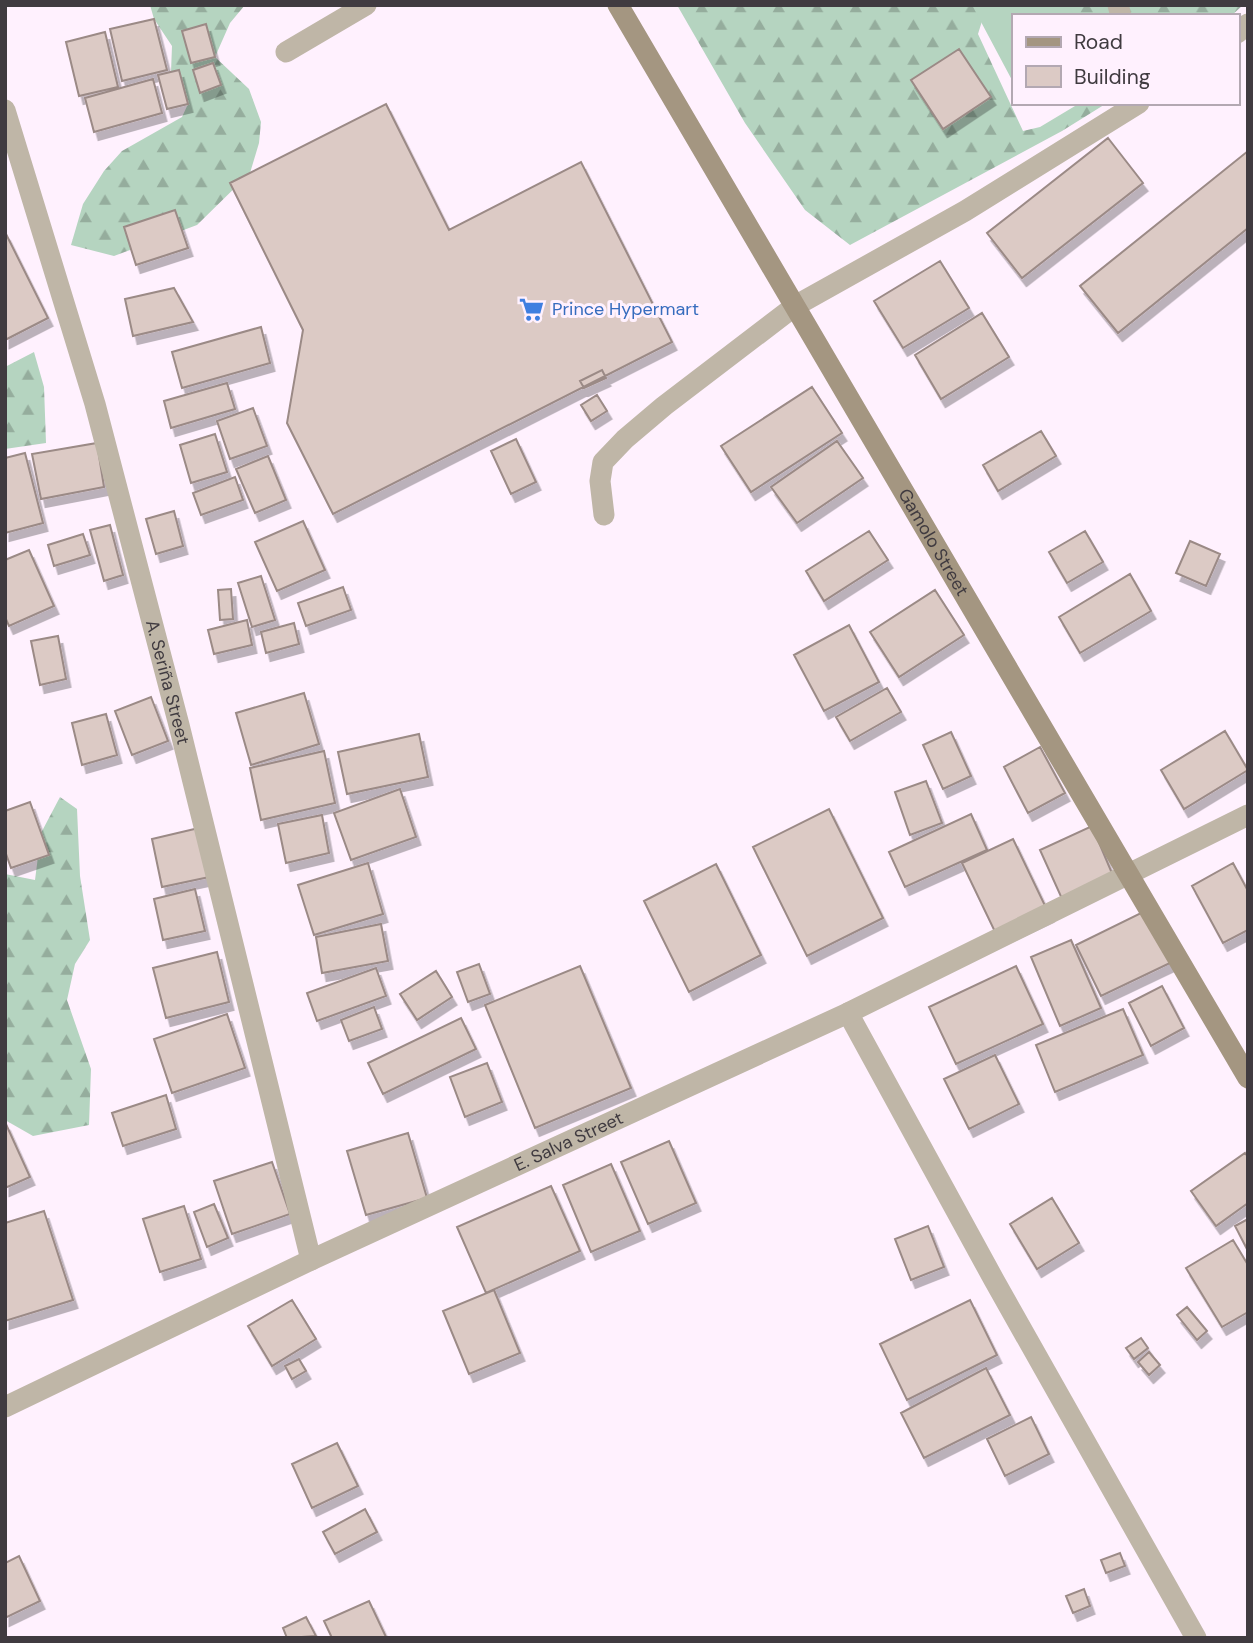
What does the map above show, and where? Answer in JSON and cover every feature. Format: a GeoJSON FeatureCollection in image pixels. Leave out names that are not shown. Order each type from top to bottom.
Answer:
{"type":"FeatureCollection","features":[{"type":"Feature","properties":{"kind":"street"},"geometry":{"type":"LineString","coordinates":[[286,52],[366,5]]}},
{"type":"Feature","properties":{"kind":"street","name":"Gamolo Street"},"geometry":{"type":"LineString","coordinates":[[618,5],[1248,1078]]}},
{"type":"Feature","properties":{"kind":"street"},"geometry":{"type":"LineString","coordinates":[[604,515],[600,481],[603,462],[664,406],[795,306],[965,211],[1136,105]]}},
{"type":"Feature","properties":{"kind":"street","name":"A. Seriña Street"},"geometry":{"type":"LineString","coordinates":[[5,110],[8,136],[95,404],[179,725],[311,1260]]}},
{"type":"Feature","properties":{"kind":"street","name":"E. Salva Street"},"geometry":{"type":"LineString","coordinates":[[5,1406],[311,1260],[848,1013],[1248,815]]}},
{"type":"Feature","properties":{"kind":"street"},"geometry":{"type":"LineString","coordinates":[[848,1013],[994,1280],[1196,1638]]}},
{"type":"Feature","properties":{"kind":"green space"},"geometry":{"type":"Polygon","coordinates":[[[150,5],[245,5],[230,23],[215,57],[249,89],[261,122],[259,143],[250,173],[197,225],[114,256],[71,245],[83,204],[104,171],[122,151],[182,117],[188,104],[171,72],[172,46],[154,19],[150,5]]]}},
{"type":"Feature","properties":{"kind":"green space"},"geometry":{"type":"Polygon","coordinates":[[[677,5],[987,5],[978,34],[1023,131],[1040,127],[1077,105],[1104,105],[1062,131],[850,245],[805,210],[745,123],[677,5]]]}},
{"type":"Feature","properties":{"kind":"green space"},"geometry":{"type":"Polygon","coordinates":[[[972,5],[1069,5],[1073,14],[1012,14],[1012,80],[972,5]]]}},
{"type":"Feature","properties":{"kind":"green space"},"geometry":{"type":"Polygon","coordinates":[[[1061,5],[1243,5],[1233,14],[1066,14],[1061,5]]]}},
{"type":"Feature","properties":{"kind":"green space"},"geometry":{"type":"Polygon","coordinates":[[[34,352],[44,387],[46,443],[5,449],[5,367],[34,352]]]}},
{"type":"Feature","properties":{"kind":"green space"},"geometry":{"type":"Polygon","coordinates":[[[60,797],[77,809],[80,876],[90,940],[75,964],[67,1000],[91,1069],[89,1125],[33,1136],[5,1120],[5,874],[35,880],[41,833],[60,797]]]}},
{"type":"Feature","properties":{"kind":"building"},"geometry":{"type":"Polygon","coordinates":[[[154,19],[167,70],[122,81],[110,29],[154,19]]]}},
{"type":"Feature","properties":{"kind":"building"},"geometry":{"type":"Polygon","coordinates":[[[206,24],[215,57],[191,63],[182,31],[206,24]]]}},
{"type":"Feature","properties":{"kind":"building"},"geometry":{"type":"Polygon","coordinates":[[[105,32],[118,87],[79,96],[66,42],[105,32]]]}},
{"type":"Feature","properties":{"kind":"building"},"geometry":{"type":"Polygon","coordinates":[[[959,49],[991,97],[943,129],[911,80],[959,49]]]}},
{"type":"Feature","properties":{"kind":"building"},"geometry":{"type":"Polygon","coordinates":[[[213,63],[221,85],[200,93],[193,70],[213,63]]]}},
{"type":"Feature","properties":{"kind":"building"},"geometry":{"type":"Polygon","coordinates":[[[179,70],[188,104],[167,109],[158,75],[179,70]]]}},
{"type":"Feature","properties":{"kind":"building"},"geometry":{"type":"Polygon","coordinates":[[[153,79],[162,113],[94,132],[85,98],[153,79]]]}},
{"type":"Feature","properties":{"kind":"building"},"geometry":{"type":"Polygon","coordinates":[[[386,104],[449,230],[581,162],[672,342],[333,514],[287,423],[303,330],[230,183],[386,104]]]}},
{"type":"Feature","properties":{"kind":"building"},"geometry":{"type":"Polygon","coordinates":[[[1108,138],[1143,183],[1022,278],[987,233],[1108,138]]]}},
{"type":"Feature","properties":{"kind":"building"},"geometry":{"type":"Polygon","coordinates":[[[1248,151],[1248,228],[1118,333],[1080,286],[1248,151]]]}},
{"type":"Feature","properties":{"kind":"building"},"geometry":{"type":"Polygon","coordinates":[[[175,210],[188,248],[136,265],[124,227],[175,210]]]}},
{"type":"Feature","properties":{"kind":"building"},"geometry":{"type":"Polygon","coordinates":[[[5,232],[48,318],[5,340],[5,232]]]}},
{"type":"Feature","properties":{"kind":"building"},"geometry":{"type":"Polygon","coordinates":[[[940,261],[969,308],[903,348],[874,301],[940,261]]]}},
{"type":"Feature","properties":{"kind":"building"},"geometry":{"type":"Polygon","coordinates":[[[174,288],[193,322],[133,336],[125,299],[174,288]]]}},
{"type":"Feature","properties":{"kind":"building"},"geometry":{"type":"Polygon","coordinates":[[[982,313],[1009,357],[941,399],[915,355],[982,313]]]}},
{"type":"Feature","properties":{"kind":"building"},"geometry":{"type":"Polygon","coordinates":[[[261,327],[270,363],[182,388],[172,352],[261,327]]]}},
{"type":"Feature","properties":{"kind":"building"},"geometry":{"type":"Polygon","coordinates":[[[602,370],[606,378],[584,388],[580,381],[602,370]]]}},
{"type":"Feature","properties":{"kind":"building"},"geometry":{"type":"Polygon","coordinates":[[[227,383],[235,409],[171,428],[164,401],[227,383]]]}},
{"type":"Feature","properties":{"kind":"building"},"geometry":{"type":"Polygon","coordinates":[[[812,387],[842,433],[751,492],[721,446],[812,387]]]}},
{"type":"Feature","properties":{"kind":"building"},"geometry":{"type":"Polygon","coordinates":[[[597,395],[607,411],[591,421],[581,405],[597,395]]]}},
{"type":"Feature","properties":{"kind":"building"},"geometry":{"type":"Polygon","coordinates":[[[253,408],[267,446],[230,459],[217,421],[253,408]]]}},
{"type":"Feature","properties":{"kind":"building"},"geometry":{"type":"Polygon","coordinates":[[[1041,431],[1056,456],[998,491],[983,465],[1041,431]]]}},
{"type":"Feature","properties":{"kind":"building"},"geometry":{"type":"Polygon","coordinates":[[[215,434],[227,472],[191,483],[180,445],[215,434]]]}},
{"type":"Feature","properties":{"kind":"building"},"geometry":{"type":"Polygon","coordinates":[[[516,439],[536,482],[511,494],[491,451],[516,439]]]}},
{"type":"Feature","properties":{"kind":"building"},"geometry":{"type":"Polygon","coordinates":[[[837,441],[863,478],[797,523],[771,487],[837,441]]]}},
{"type":"Feature","properties":{"kind":"building"},"geometry":{"type":"Polygon","coordinates":[[[97,443],[104,487],[41,499],[32,454],[97,443]]]}},
{"type":"Feature","properties":{"kind":"building"},"geometry":{"type":"Polygon","coordinates":[[[25,453],[43,523],[5,533],[5,458],[25,453]]]}},
{"type":"Feature","properties":{"kind":"building"},"geometry":{"type":"Polygon","coordinates":[[[268,456],[286,500],[255,513],[236,469],[268,456]]]}},
{"type":"Feature","properties":{"kind":"building"},"geometry":{"type":"Polygon","coordinates":[[[235,477],[243,500],[201,515],[193,493],[235,477]]]}},
{"type":"Feature","properties":{"kind":"building"},"geometry":{"type":"Polygon","coordinates":[[[174,511],[183,546],[156,554],[146,519],[174,511]]]}},
{"type":"Feature","properties":{"kind":"building"},"geometry":{"type":"Polygon","coordinates":[[[303,521],[325,570],[277,591],[255,542],[303,521]]]}},
{"type":"Feature","properties":{"kind":"building"},"geometry":{"type":"Polygon","coordinates":[[[110,525],[123,575],[104,581],[90,530],[110,525]]]}},
{"type":"Feature","properties":{"kind":"building"},"geometry":{"type":"Polygon","coordinates":[[[869,531],[888,560],[824,601],[806,571],[869,531]]]}},
{"type":"Feature","properties":{"kind":"building"},"geometry":{"type":"Polygon","coordinates":[[[1085,531],[1103,562],[1067,583],[1049,552],[1085,531]]]}},
{"type":"Feature","properties":{"kind":"building"},"geometry":{"type":"Polygon","coordinates":[[[83,534],[90,555],[54,566],[48,545],[83,534]]]}},
{"type":"Feature","properties":{"kind":"building"},"geometry":{"type":"Polygon","coordinates":[[[1190,541],[1220,554],[1206,586],[1176,573],[1190,541]]]}},
{"type":"Feature","properties":{"kind":"building"},"geometry":{"type":"Polygon","coordinates":[[[29,550],[54,606],[9,626],[5,617],[5,560],[29,550]]]}},
{"type":"Feature","properties":{"kind":"building"},"geometry":{"type":"Polygon","coordinates":[[[1130,574],[1151,611],[1080,653],[1059,617],[1130,574]]]}},
{"type":"Feature","properties":{"kind":"building"},"geometry":{"type":"Polygon","coordinates":[[[261,576],[275,620],[252,627],[238,583],[261,576]]]}},
{"type":"Feature","properties":{"kind":"building"},"geometry":{"type":"Polygon","coordinates":[[[343,587],[351,610],[306,626],[298,603],[343,587]]]}},
{"type":"Feature","properties":{"kind":"building"},"geometry":{"type":"Polygon","coordinates":[[[231,589],[233,619],[220,620],[218,590],[231,589]]]}},
{"type":"Feature","properties":{"kind":"building"},"geometry":{"type":"Polygon","coordinates":[[[935,590],[964,635],[899,677],[870,632],[935,590]]]}},
{"type":"Feature","properties":{"kind":"building"},"geometry":{"type":"Polygon","coordinates":[[[247,620],[252,645],[214,654],[208,630],[247,620]]]}},
{"type":"Feature","properties":{"kind":"building"},"geometry":{"type":"Polygon","coordinates":[[[294,623],[299,644],[266,653],[261,632],[294,623]]]}},
{"type":"Feature","properties":{"kind":"building"},"geometry":{"type":"Polygon","coordinates":[[[849,625],[879,682],[824,711],[794,655],[849,625]]]}},
{"type":"Feature","properties":{"kind":"building"},"geometry":{"type":"Polygon","coordinates":[[[58,636],[66,679],[40,685],[31,641],[58,636]]]}},
{"type":"Feature","properties":{"kind":"building"},"geometry":{"type":"Polygon","coordinates":[[[887,688],[901,712],[850,741],[836,717],[887,688]]]}},
{"type":"Feature","properties":{"kind":"building"},"geometry":{"type":"Polygon","coordinates":[[[304,693],[319,744],[251,765],[236,713],[304,693]]]}},
{"type":"Feature","properties":{"kind":"building"},"geometry":{"type":"Polygon","coordinates":[[[151,697],[168,741],[132,755],[115,711],[151,697]]]}},
{"type":"Feature","properties":{"kind":"building"},"geometry":{"type":"Polygon","coordinates":[[[106,714],[117,755],[82,765],[72,723],[106,714]]]}},
{"type":"Feature","properties":{"kind":"building"},"geometry":{"type":"Polygon","coordinates":[[[1225,731],[1248,770],[1184,809],[1161,770],[1225,731]]]}},
{"type":"Feature","properties":{"kind":"building"},"geometry":{"type":"Polygon","coordinates":[[[951,732],[971,776],[943,789],[923,745],[951,732]]]}},
{"type":"Feature","properties":{"kind":"building"},"geometry":{"type":"Polygon","coordinates":[[[419,734],[428,777],[347,794],[338,752],[419,734]]]}},
{"type":"Feature","properties":{"kind":"building"},"geometry":{"type":"Polygon","coordinates":[[[1040,747],[1065,793],[1028,813],[1004,767],[1040,747]]]}},
{"type":"Feature","properties":{"kind":"building"},"geometry":{"type":"Polygon","coordinates":[[[324,751],[335,803],[261,820],[250,768],[324,751]]]}},
{"type":"Feature","properties":{"kind":"building"},"geometry":{"type":"Polygon","coordinates":[[[926,781],[942,823],[910,835],[895,792],[926,781]]]}},
{"type":"Feature","properties":{"kind":"building"},"geometry":{"type":"Polygon","coordinates":[[[400,789],[416,837],[351,860],[334,813],[400,789]]]}},
{"type":"Feature","properties":{"kind":"building"},"geometry":{"type":"Polygon","coordinates":[[[30,802],[49,855],[11,868],[5,851],[5,811],[30,802]]]}},
{"type":"Feature","properties":{"kind":"building"},"geometry":{"type":"Polygon","coordinates":[[[829,809],[883,918],[807,956],[753,847],[829,809]]]}},
{"type":"Feature","properties":{"kind":"building"},"geometry":{"type":"Polygon","coordinates":[[[971,814],[987,850],[905,887],[889,852],[971,814]]]}},
{"type":"Feature","properties":{"kind":"building"},"geometry":{"type":"Polygon","coordinates":[[[322,815],[329,853],[286,863],[278,824],[322,815]]]}},
{"type":"Feature","properties":{"kind":"building"},"geometry":{"type":"Polygon","coordinates":[[[1092,826],[1114,878],[1063,901],[1040,850],[1092,826]]]}},
{"type":"Feature","properties":{"kind":"building"},"geometry":{"type":"Polygon","coordinates":[[[203,827],[214,876],[162,887],[152,839],[203,827]]]}},
{"type":"Feature","properties":{"kind":"building"},"geometry":{"type":"Polygon","coordinates":[[[1013,839],[1049,914],[998,938],[962,863],[1013,839]]]}},
{"type":"Feature","properties":{"kind":"building"},"geometry":{"type":"Polygon","coordinates":[[[368,863],[383,914],[314,935],[298,885],[368,863]]]}},
{"type":"Feature","properties":{"kind":"building"},"geometry":{"type":"Polygon","coordinates":[[[1233,863],[1248,891],[1248,930],[1223,943],[1192,886],[1233,863]]]}},
{"type":"Feature","properties":{"kind":"building"},"geometry":{"type":"Polygon","coordinates":[[[716,864],[761,955],[689,992],[644,901],[716,864]]]}},
{"type":"Feature","properties":{"kind":"building"},"geometry":{"type":"Polygon","coordinates":[[[195,889],[205,931],[163,940],[154,899],[195,889]]]}},
{"type":"Feature","properties":{"kind":"building"},"geometry":{"type":"Polygon","coordinates":[[[1145,911],[1170,963],[1101,996],[1076,945],[1145,911]]]}},
{"type":"Feature","properties":{"kind":"building"},"geometry":{"type":"Polygon","coordinates":[[[381,924],[388,961],[322,973],[316,937],[381,924]]]}},
{"type":"Feature","properties":{"kind":"building"},"geometry":{"type":"Polygon","coordinates":[[[1071,940],[1101,1008],[1060,1026],[1031,957],[1071,940]]]}},
{"type":"Feature","properties":{"kind":"building"},"geometry":{"type":"Polygon","coordinates":[[[217,952],[229,1002],[166,1018],[153,968],[217,952]]]}},
{"type":"Feature","properties":{"kind":"building"},"geometry":{"type":"Polygon","coordinates":[[[479,964],[490,994],[468,1002],[457,972],[479,964]]]}},
{"type":"Feature","properties":{"kind":"building"},"geometry":{"type":"Polygon","coordinates":[[[580,966],[631,1088],[535,1128],[485,1005],[580,966]]]}},
{"type":"Feature","properties":{"kind":"building"},"geometry":{"type":"Polygon","coordinates":[[[1016,966],[1043,1024],[956,1064],[929,1007],[1016,966]]]}},
{"type":"Feature","properties":{"kind":"building"},"geometry":{"type":"Polygon","coordinates":[[[376,968],[386,996],[317,1021],[307,993],[376,968]]]}},
{"type":"Feature","properties":{"kind":"building"},"geometry":{"type":"Polygon","coordinates":[[[436,971],[452,997],[417,1020],[400,994],[436,971]]]}},
{"type":"Feature","properties":{"kind":"building"},"geometry":{"type":"Polygon","coordinates":[[[1162,986],[1184,1028],[1151,1046],[1129,1003],[1162,986]]]}},
{"type":"Feature","properties":{"kind":"building"},"geometry":{"type":"Polygon","coordinates":[[[374,1007],[382,1029],[349,1041],[341,1020],[374,1007]]]}},
{"type":"Feature","properties":{"kind":"building"},"geometry":{"type":"Polygon","coordinates":[[[1123,1009],[1143,1055],[1055,1092],[1036,1045],[1123,1009]]]}},
{"type":"Feature","properties":{"kind":"building"},"geometry":{"type":"Polygon","coordinates":[[[227,1014],[245,1068],[172,1093],[154,1039],[227,1014]]]}},
{"type":"Feature","properties":{"kind":"building"},"geometry":{"type":"Polygon","coordinates":[[[461,1018],[476,1049],[383,1094],[368,1063],[461,1018]]]}},
{"type":"Feature","properties":{"kind":"building"},"geometry":{"type":"Polygon","coordinates":[[[995,1055],[1019,1104],[969,1129],[944,1079],[995,1055]]]}},
{"type":"Feature","properties":{"kind":"building"},"geometry":{"type":"Polygon","coordinates":[[[487,1063],[502,1102],[465,1117],[450,1077],[487,1063]]]}},
{"type":"Feature","properties":{"kind":"building"},"geometry":{"type":"Polygon","coordinates":[[[166,1095],[176,1129],[123,1146],[112,1113],[166,1095]]]}},
{"type":"Feature","properties":{"kind":"building"},"geometry":{"type":"Polygon","coordinates":[[[5,1122],[30,1177],[5,1188],[5,1122]]]}},
{"type":"Feature","properties":{"kind":"building"},"geometry":{"type":"Polygon","coordinates":[[[408,1133],[427,1198],[366,1215],[347,1151],[408,1133]]]}},
{"type":"Feature","properties":{"kind":"building"},"geometry":{"type":"Polygon","coordinates":[[[669,1141],[696,1203],[648,1224],[621,1162],[669,1141]]]}},
{"type":"Feature","properties":{"kind":"building"},"geometry":{"type":"Polygon","coordinates":[[[1245,1153],[1248,1157],[1248,1203],[1216,1226],[1191,1191],[1245,1153]]]}},
{"type":"Feature","properties":{"kind":"building"},"geometry":{"type":"Polygon","coordinates":[[[272,1162],[290,1214],[232,1234],[214,1181],[272,1162]]]}},
{"type":"Feature","properties":{"kind":"building"},"geometry":{"type":"Polygon","coordinates":[[[611,1164],[640,1231],[591,1252],[563,1185],[611,1164]]]}},
{"type":"Feature","properties":{"kind":"building"},"geometry":{"type":"Polygon","coordinates":[[[551,1186],[580,1251],[486,1293],[457,1227],[551,1186]]]}},
{"type":"Feature","properties":{"kind":"building"},"geometry":{"type":"Polygon","coordinates":[[[1052,1198],[1079,1243],[1037,1269],[1010,1224],[1052,1198]]]}},
{"type":"Feature","properties":{"kind":"building"},"geometry":{"type":"Polygon","coordinates":[[[214,1204],[228,1238],[207,1247],[194,1212],[214,1204]]]}},
{"type":"Feature","properties":{"kind":"building"},"geometry":{"type":"Polygon","coordinates":[[[184,1206],[201,1259],[160,1272],[143,1219],[184,1206]]]}},
{"type":"Feature","properties":{"kind":"building"},"geometry":{"type":"Polygon","coordinates":[[[44,1211],[73,1300],[5,1321],[5,1223],[44,1211]]]}},
{"type":"Feature","properties":{"kind":"building"},"geometry":{"type":"Polygon","coordinates":[[[1248,1219],[1248,1251],[1235,1226],[1248,1219]]]}},
{"type":"Feature","properties":{"kind":"building"},"geometry":{"type":"Polygon","coordinates":[[[928,1226],[944,1267],[911,1280],[895,1239],[928,1226]]]}},
{"type":"Feature","properties":{"kind":"building"},"geometry":{"type":"Polygon","coordinates":[[[1233,1240],[1248,1265],[1248,1312],[1222,1327],[1186,1268],[1233,1240]]]}},
{"type":"Feature","properties":{"kind":"building"},"geometry":{"type":"Polygon","coordinates":[[[494,1290],[520,1353],[469,1374],[443,1311],[494,1290]]]}},
{"type":"Feature","properties":{"kind":"building"},"geometry":{"type":"Polygon","coordinates":[[[292,1300],[316,1339],[272,1366],[248,1326],[292,1300]]]}},
{"type":"Feature","properties":{"kind":"building"},"geometry":{"type":"Polygon","coordinates":[[[970,1300],[997,1355],[907,1400],[880,1344],[970,1300]]]}},
{"type":"Feature","properties":{"kind":"building"},"geometry":{"type":"Polygon","coordinates":[[[1187,1307],[1207,1331],[1197,1340],[1177,1315],[1187,1307]]]}},
{"type":"Feature","properties":{"kind":"building"},"geometry":{"type":"Polygon","coordinates":[[[1141,1338],[1148,1348],[1134,1359],[1126,1348],[1141,1338]]]}},
{"type":"Feature","properties":{"kind":"building"},"geometry":{"type":"Polygon","coordinates":[[[1149,1352],[1160,1365],[1149,1375],[1138,1362],[1149,1352]]]}},
{"type":"Feature","properties":{"kind":"building"},"geometry":{"type":"Polygon","coordinates":[[[299,1359],[306,1371],[292,1379],[285,1366],[299,1359]]]}},
{"type":"Feature","properties":{"kind":"building"},"geometry":{"type":"Polygon","coordinates":[[[986,1368],[1010,1415],[924,1458],[901,1413],[986,1368]]]}},
{"type":"Feature","properties":{"kind":"building"},"geometry":{"type":"Polygon","coordinates":[[[1031,1417],[1049,1454],[1005,1476],[987,1439],[1031,1417]]]}},
{"type":"Feature","properties":{"kind":"building"},"geometry":{"type":"Polygon","coordinates":[[[337,1443],[358,1486],[312,1508],[292,1464],[337,1443]]]}},
{"type":"Feature","properties":{"kind":"building"},"geometry":{"type":"Polygon","coordinates":[[[365,1509],[377,1532],[335,1554],[323,1532],[365,1509]]]}},
{"type":"Feature","properties":{"kind":"building"},"geometry":{"type":"Polygon","coordinates":[[[1120,1553],[1125,1566],[1106,1573],[1101,1560],[1120,1553]]]}},
{"type":"Feature","properties":{"kind":"building"},"geometry":{"type":"Polygon","coordinates":[[[19,1556],[40,1601],[5,1618],[5,1563],[19,1556]]]}},
{"type":"Feature","properties":{"kind":"building"},"geometry":{"type":"Polygon","coordinates":[[[1084,1589],[1090,1606],[1073,1613],[1066,1596],[1084,1589]]]}},
{"type":"Feature","properties":{"kind":"building"},"geometry":{"type":"Polygon","coordinates":[[[369,1601],[386,1637],[332,1638],[324,1621],[369,1601]]]}},
{"type":"Feature","properties":{"kind":"building"},"geometry":{"type":"Polygon","coordinates":[[[306,1617],[316,1636],[287,1638],[283,1628],[306,1617]]]}},
{"type":"Feature","properties":{"kind":"place","name":"Prince Hypermart"},"geometry":{"type":"Point","coordinates":[532,309]}}]}
